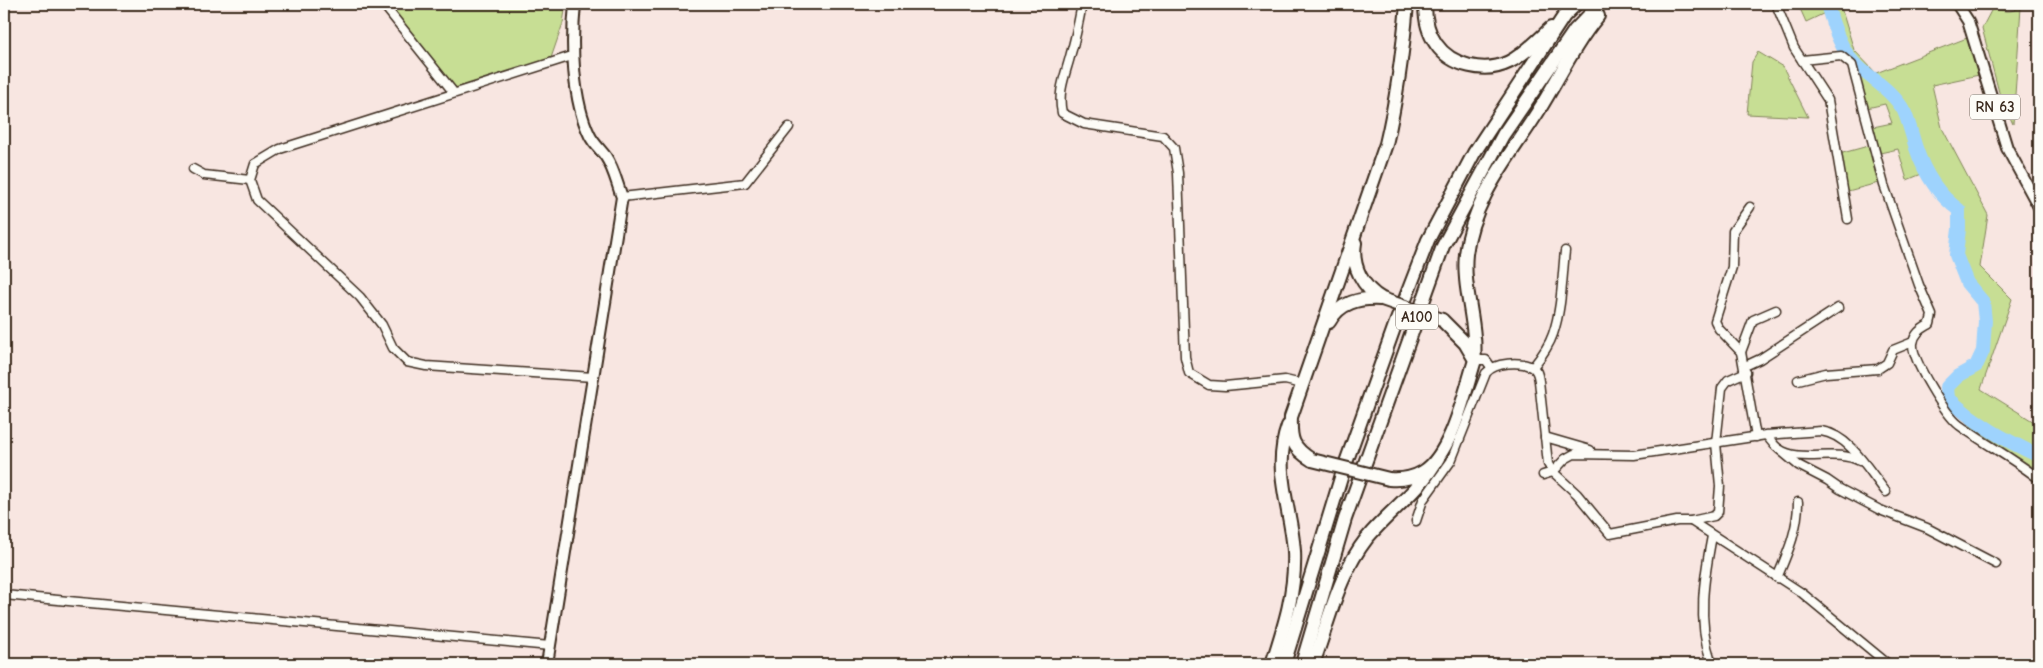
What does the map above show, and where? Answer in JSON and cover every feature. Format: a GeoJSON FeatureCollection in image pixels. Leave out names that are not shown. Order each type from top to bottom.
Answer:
{"type":"FeatureCollection","features":[{"type":"Feature","properties":{"kind":"highway"},"geometry":{"type":"LineString","coordinates":[[1272,664],[1294,584],[1294,550],[1282,483],[1281,459],[1284,435],[1317,346],[1386,144],[1402,61],[1407,4]]}},
{"type":"Feature","properties":{"kind":"highway"},"geometry":{"type":"LineString","coordinates":[[1425,4],[1428,27],[1436,44],[1446,55],[1460,63],[1476,67],[1493,67],[1508,63],[1522,54],[1564,16]]}},
{"type":"Feature","properties":{"kind":"highway","name":"A100"},"geometry":{"type":"LineString","coordinates":[[1284,664],[1344,468],[1428,240],[1474,153],[1564,16],[1576,4]]}},
{"type":"Feature","properties":{"kind":"highway","name":"A100"},"geometry":{"type":"LineString","coordinates":[[1302,664],[1345,519],[1443,246],[1503,136],[1575,30],[1600,4]]}},
{"type":"Feature","properties":{"kind":"highway"},"geometry":{"type":"LineString","coordinates":[[1313,664],[1334,599],[1354,557],[1380,524],[1430,474],[1453,427],[1475,360],[1465,269],[1466,253],[1474,220],[1496,175],[1539,110],[1565,64],[1608,4]]}},
{"type":"Feature","properties":{"kind":"highway"},"geometry":{"type":"LineString","coordinates":[[1364,204],[1353,252],[1356,268],[1370,292],[1382,299],[1442,320],[1465,343],[1475,360]]}},
{"type":"Feature","properties":{"kind":"highway"},"geometry":{"type":"LineString","coordinates":[[1317,346],[1333,315],[1349,302],[1364,298],[1382,299]]}},
{"type":"Feature","properties":{"kind":"highway"},"geometry":{"type":"LineString","coordinates":[[1291,417],[1290,435],[1295,446],[1301,454],[1312,460],[1389,479],[1402,480],[1424,471],[1438,458]]}},
{"type":"Feature","properties":{"kind":"main road"},"geometry":{"type":"LineString","coordinates":[[547,664],[622,197],[608,158],[591,138],[586,126],[572,56],[575,4]]}},
{"type":"Feature","properties":{"kind":"main road","name":"RN 63"},"geometry":{"type":"LineString","coordinates":[[1957,4],[1968,21],[2007,148],[2039,207]]}},
{"type":"Feature","properties":{"kind":"street"},"geometry":{"type":"LineString","coordinates":[[383,4],[454,93]]}},
{"type":"Feature","properties":{"kind":"street"},"geometry":{"type":"LineString","coordinates":[[1082,4],[1059,100],[1062,113],[1084,124],[1163,136],[1174,148],[1179,182],[1185,357],[1189,373],[1209,385],[1226,386],[1285,380],[1302,384]]}},
{"type":"Feature","properties":{"kind":"street"},"geometry":{"type":"LineString","coordinates":[[1776,4],[1794,48],[1828,100],[1848,219]]}},
{"type":"Feature","properties":{"kind":"street"},"geometry":{"type":"LineString","coordinates":[[572,56],[280,149],[255,164],[250,180],[257,200],[360,297],[382,325],[394,348],[407,362],[426,366],[593,377]]}},
{"type":"Feature","properties":{"kind":"street"},"geometry":{"type":"LineString","coordinates":[[1802,60],[1841,56],[1852,65],[1884,184],[1919,285],[1932,316],[1930,324],[1920,330],[1913,342],[1914,352],[1923,373],[1940,404],[1958,424],[2018,462],[2039,479]]}},
{"type":"Feature","properties":{"kind":"street"},"geometry":{"type":"LineString","coordinates":[[622,197],[745,184],[789,127]]}},
{"type":"Feature","properties":{"kind":"street"},"geometry":{"type":"LineString","coordinates":[[193,169],[204,175],[250,180]]}},
{"type":"Feature","properties":{"kind":"street"},"geometry":{"type":"LineString","coordinates":[[1750,207],[1732,231],[1732,267],[1715,317],[1719,329],[1741,352],[1756,437]]}},
{"type":"Feature","properties":{"kind":"street"},"geometry":{"type":"LineString","coordinates":[[1533,367],[1550,342],[1555,326],[1565,251]]}},
{"type":"Feature","properties":{"kind":"street"},"geometry":{"type":"LineString","coordinates":[[1416,521],[1423,500],[1452,461],[1486,373],[1491,367],[1517,364],[1533,367],[1538,372],[1548,464],[1553,472],[1577,494],[1610,534],[1714,516],[1718,512],[1720,486],[1716,443],[1722,388],[1728,380],[1838,308]]}},
{"type":"Feature","properties":{"kind":"street"},"geometry":{"type":"LineString","coordinates":[[1741,352],[1753,320],[1776,310]]}},
{"type":"Feature","properties":{"kind":"street"},"geometry":{"type":"LineString","coordinates":[[1798,380],[1826,373],[1878,369],[1887,363],[1893,350],[1913,342]]}},
{"type":"Feature","properties":{"kind":"street"},"geometry":{"type":"LineString","coordinates":[[1475,360],[1486,360],[1491,367]]}},
{"type":"Feature","properties":{"kind":"street"},"geometry":{"type":"LineString","coordinates":[[1543,475],[1553,472],[1565,459],[1574,454],[1634,455],[1766,435],[1800,431],[1827,432],[1842,440],[1862,461],[1886,492]]}},
{"type":"Feature","properties":{"kind":"street"},"geometry":{"type":"LineString","coordinates":[[1766,435],[1798,465],[1847,493],[1880,510],[1926,528],[1996,564]]}},
{"type":"Feature","properties":{"kind":"street"},"geometry":{"type":"LineString","coordinates":[[1545,437],[1599,453]]}},
{"type":"Feature","properties":{"kind":"street"},"geometry":{"type":"LineString","coordinates":[[1780,450],[1798,455],[1846,455],[1862,461]]}},
{"type":"Feature","properties":{"kind":"street"},"geometry":{"type":"LineString","coordinates":[[1777,578],[1796,529],[1798,502]]}},
{"type":"Feature","properties":{"kind":"street"},"geometry":{"type":"LineString","coordinates":[[1691,521],[1802,593],[1888,664]]}},
{"type":"Feature","properties":{"kind":"street"},"geometry":{"type":"LineString","coordinates":[[1711,661],[1705,644],[1702,598],[1712,536]]}},
{"type":"Feature","properties":{"kind":"street"},"geometry":{"type":"LineString","coordinates":[[4,595],[550,646]]}},
{"type":"Feature","properties":{"kind":"green space"},"geometry":{"type":"Polygon","coordinates":[[[381,4],[566,4],[563,23],[551,58],[456,90],[381,4]]]}},
{"type":"Feature","properties":{"kind":"green space"},"geometry":{"type":"Polygon","coordinates":[[[1798,4],[1825,4],[1827,12],[1806,22],[1798,4]]]}},
{"type":"Feature","properties":{"kind":"green space"},"geometry":{"type":"Polygon","coordinates":[[[1830,4],[1840,4],[1854,50],[1876,73],[1967,38],[1979,75],[1932,85],[1942,128],[1988,215],[1980,267],[2012,299],[1981,389],[2039,425],[2039,471],[1972,427],[1948,406],[1947,387],[1958,376],[1976,366],[1983,351],[1985,321],[1983,302],[1967,283],[1956,255],[1959,210],[1944,200],[1932,182],[1917,151],[1905,113],[1897,100],[1852,61],[1830,4]]]}},
{"type":"Feature","properties":{"kind":"green space"},"geometry":{"type":"Polygon","coordinates":[[[1993,7],[2007,11],[2021,7],[2013,124],[2000,96],[1982,28],[1993,7]]]}},
{"type":"Feature","properties":{"kind":"green space"},"geometry":{"type":"Polygon","coordinates":[[[1758,52],[1783,67],[1808,117],[1747,114],[1752,62],[1758,52]]]}},
{"type":"Feature","properties":{"kind":"green space"},"geometry":{"type":"Polygon","coordinates":[[[1856,68],[1894,101],[1902,113],[1924,173],[1907,180],[1898,149],[1880,153],[1873,127],[1892,123],[1885,104],[1867,108],[1856,68]]]}},
{"type":"Feature","properties":{"kind":"green space"},"geometry":{"type":"Polygon","coordinates":[[[1868,146],[1878,183],[1848,191],[1839,154],[1868,146]]]}},
{"type":"Feature","properties":{"kind":"waterway"},"geometry":{"type":"LineString","coordinates":[[1827,4],[1834,27],[1849,57],[1894,97],[1906,115],[1919,157],[1928,174],[1938,190],[1959,210],[1956,255],[1967,283],[1983,302],[1985,321],[1983,351],[1976,366],[1958,376],[1947,387],[1948,398],[1991,431],[2039,456]]}}]}
